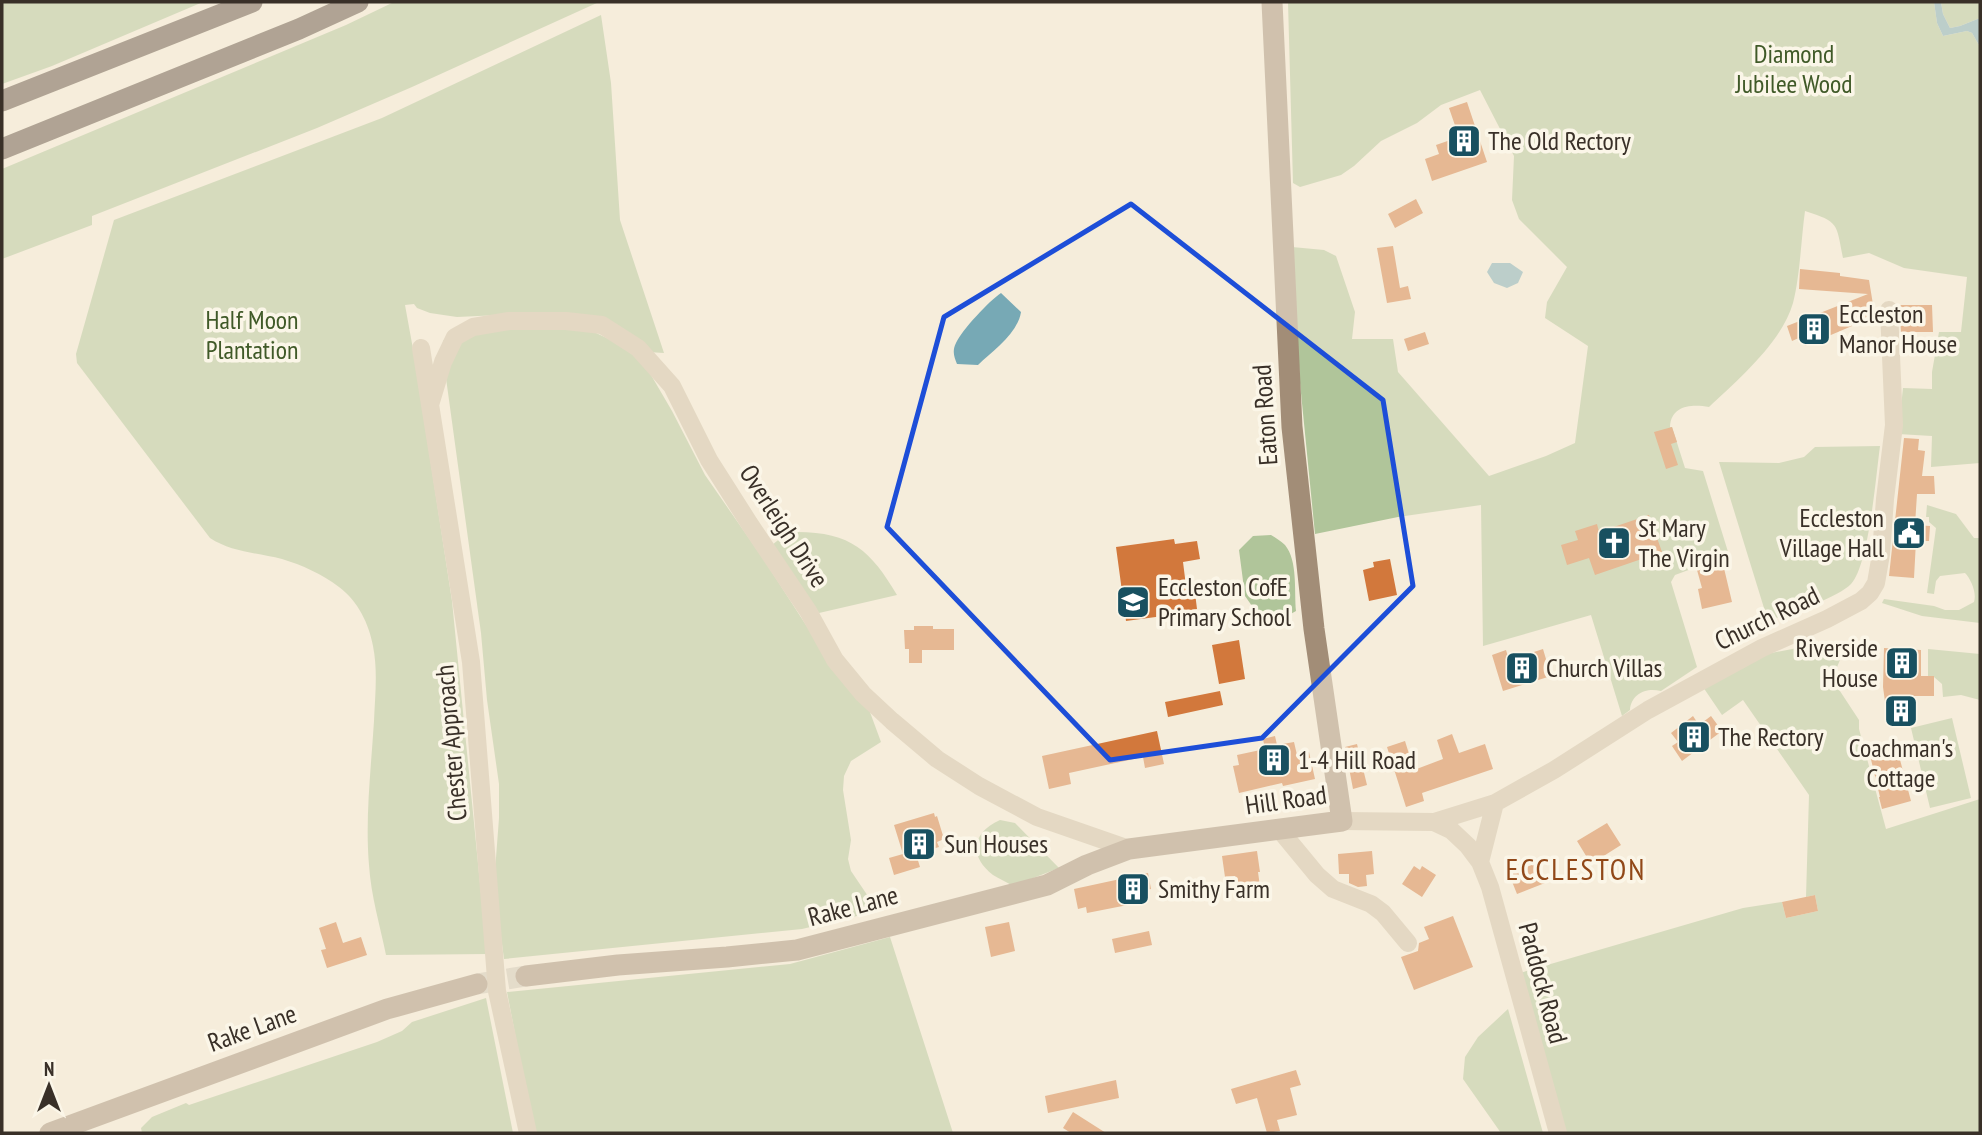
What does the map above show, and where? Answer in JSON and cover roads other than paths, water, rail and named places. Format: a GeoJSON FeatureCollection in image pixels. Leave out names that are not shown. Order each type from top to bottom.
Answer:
{"type":"FeatureCollection","features":[{"type":"Feature","properties":{"kind":"highway"},"geometry":{"type":"LineString","coordinates":[[2,101],[252,2]]}},
{"type":"Feature","properties":{"kind":"highway"},"geometry":{"type":"LineString","coordinates":[[2,149],[358,2]]}},
{"type":"Feature","properties":{"kind":"street","name":"Eaton Road"},"geometry":{"type":"LineString","coordinates":[[1272,2],[1292,427],[1314,629],[1342,821]]}},
{"type":"Feature","properties":{"kind":"street","name":"Church Road"},"geometry":{"type":"LineString","coordinates":[[1434,822],[1494,803],[1554,770],[1648,709],[1762,648],[1827,619],[1861,601],[1870,593],[1876,583],[1881,554],[1894,425],[1889,310]]}},
{"type":"Feature","properties":{"kind":"street","name":"Overleigh Drive"},"geometry":{"type":"LineString","coordinates":[[430,405],[443,362],[455,337],[473,327],[509,321],[566,321],[602,325],[638,348],[672,386],[716,471],[808,611],[835,660],[863,694],[937,759],[979,786],[1037,817],[1129,849]]}},
{"type":"Feature","properties":{"kind":"street","name":"Chester Approach"},"geometry":{"type":"LineString","coordinates":[[421,348],[471,662],[497,991],[528,1133]]}},
{"type":"Feature","properties":{"kind":"street"},"geometry":{"type":"LineString","coordinates":[[1480,862],[1494,803]]}},
{"type":"Feature","properties":{"kind":"street","name":"Hill Road"},"geometry":{"type":"LineString","coordinates":[[1183,843],[1342,821],[1434,822]]}},
{"type":"Feature","properties":{"kind":"street","name":"Paddock Road"},"geometry":{"type":"LineString","coordinates":[[1434,822],[1451,830],[1468,846],[1480,862],[1490,887],[1558,1133]]}},
{"type":"Feature","properties":{"kind":"street"},"geometry":{"type":"LineString","coordinates":[[1279,830],[1325,882],[1333,889],[1371,904],[1383,913],[1408,943]]}},
{"type":"Feature","properties":{"kind":"street","name":"Rake Lane"},"geometry":{"type":"LineString","coordinates":[[526,976],[618,965],[797,950],[1047,885],[1087,865],[1129,849],[1183,843]]}},
{"type":"Feature","properties":{"kind":"street","name":"Rake Lane"},"geometry":{"type":"LineString","coordinates":[[50,1133],[387,1009],[477,984]]}},
{"type":"Feature","properties":{"kind":"water"},"geometry":{"type":"Polygon","coordinates":[[[1934,2],[1941,2],[1950,28],[1980,18],[1980,47],[1972,33],[1967,31],[1943,36],[1937,23],[1934,2]]]}},
{"type":"Feature","properties":{"kind":"water"},"geometry":{"type":"Polygon","coordinates":[[[1492,263],[1510,263],[1523,272],[1518,283],[1507,288],[1494,283],[1487,272],[1492,263]]]}},
{"type":"Feature","properties":{"kind":"water"},"geometry":{"type":"Polygon","coordinates":[[[1001,293],[1021,312],[1015,327],[978,365],[957,364],[954,351],[959,337],[976,316],[1001,293]]]}},
{"type":"Feature","properties":{"kind":"tunnel"},"geometry":{"type":"LineString","coordinates":[[477,984],[526,976]]}},
{"type":"Feature","properties":{"kind":"place","name":"The Old Rectory"},"geometry":{"type":"Point","coordinates":[1464,141]}},
{"type":"Feature","properties":{"kind":"place","name":"Eccleston Manor House"},"geometry":{"type":"Point","coordinates":[1814,329]}},
{"type":"Feature","properties":{"kind":"place","name":"Eccleston Village Hall"},"geometry":{"type":"Point","coordinates":[1909,533]}},
{"type":"Feature","properties":{"kind":"place","name":"St Mary The Virgin"},"geometry":{"type":"Point","coordinates":[1614,543]}},
{"type":"Feature","properties":{"kind":"place","name":"Eccleston CofE Primary School"},"geometry":{"type":"Point","coordinates":[1133,602]}},
{"type":"Feature","properties":{"kind":"place","name":"Riverside House"},"geometry":{"type":"Point","coordinates":[1902,663]}},
{"type":"Feature","properties":{"kind":"place","name":"Church Villas"},"geometry":{"type":"Point","coordinates":[1522,668]}},
{"type":"Feature","properties":{"kind":"place","name":"Coachman's Cottage"},"geometry":{"type":"Point","coordinates":[1901,711]}},
{"type":"Feature","properties":{"kind":"place","name":"The Rectory"},"geometry":{"type":"Point","coordinates":[1694,737]}},
{"type":"Feature","properties":{"kind":"place","name":"1-4 Hill Road"},"geometry":{"type":"Point","coordinates":[1274,760]}},
{"type":"Feature","properties":{"kind":"place","name":"Sun Houses"},"geometry":{"type":"Point","coordinates":[919,844]}},
{"type":"Feature","properties":{"kind":"place","name":"Smithy Farm"},"geometry":{"type":"Point","coordinates":[1133,889]}},
{"type":"Feature","properties":{"kind":"district","name":"ECCLESTON"},"geometry":{"type":"Point","coordinates":[1576,870]}},
{"type":"Feature","properties":{"kind":"park label","name":"Diamond Jubilee Wood"},"geometry":{"type":"Point","coordinates":[1794,69]}},
{"type":"Feature","properties":{"kind":"park label","name":"Half Moon Plantation"},"geometry":{"type":"Point","coordinates":[252,335]}}]}
